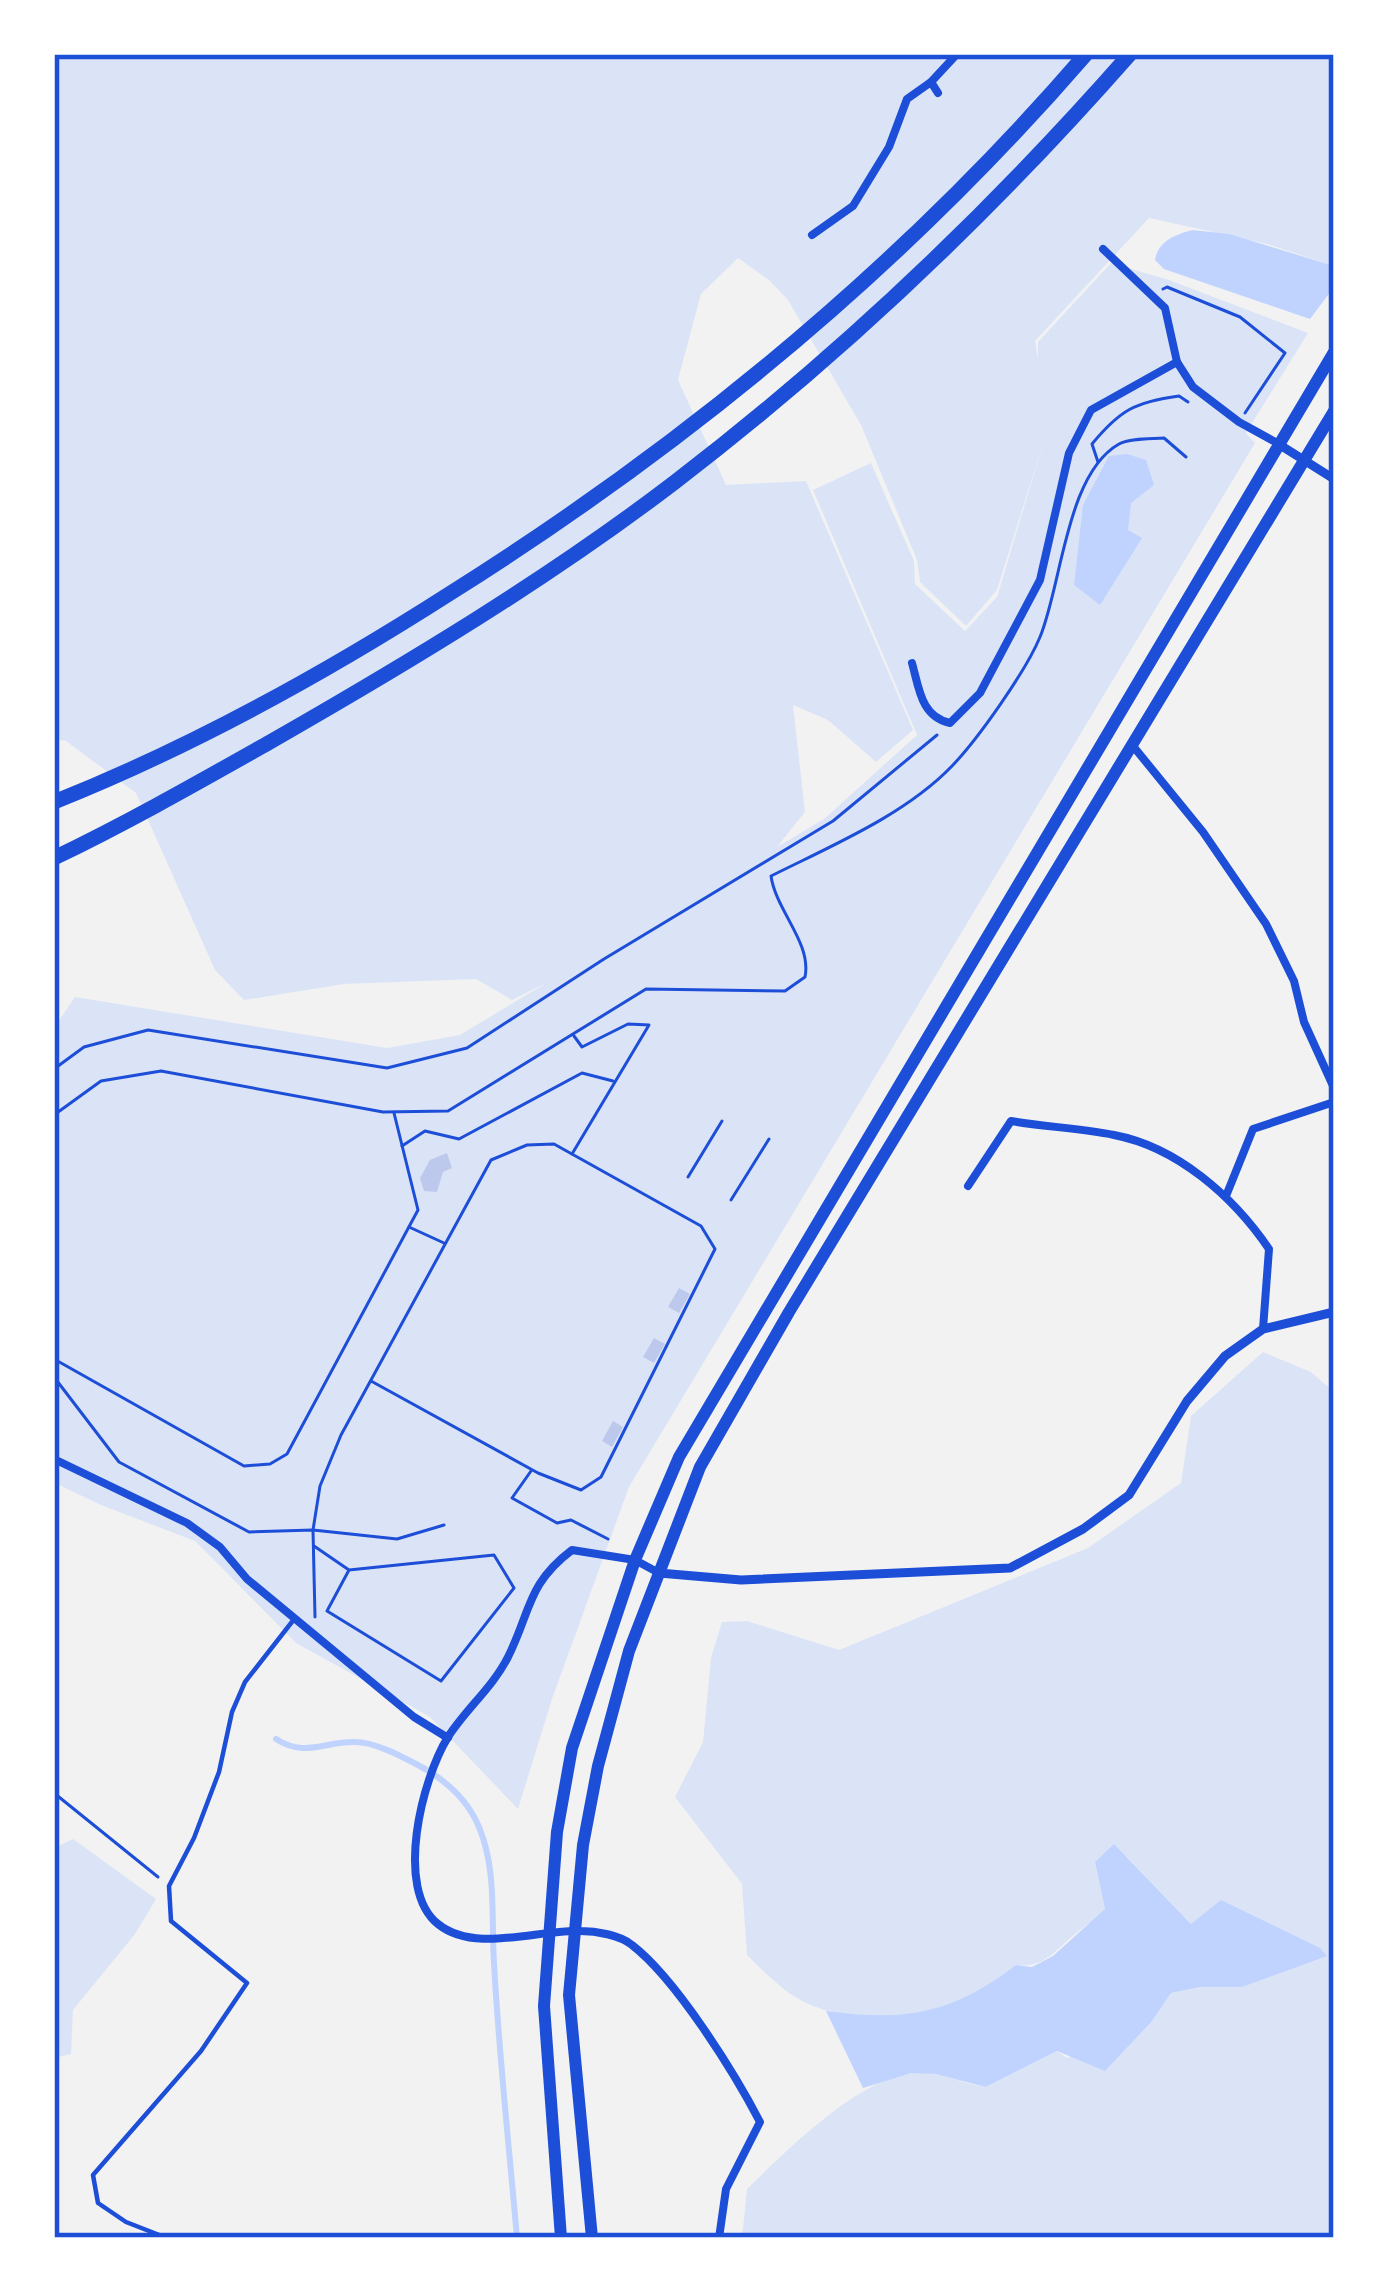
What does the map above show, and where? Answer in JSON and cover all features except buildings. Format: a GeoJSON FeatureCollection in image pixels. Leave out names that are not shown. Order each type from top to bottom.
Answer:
{"type":"FeatureCollection","features":[{"type":"Feature","properties":{"kind":"highway"},"geometry":{"type":"LineString","coordinates":[[54,802],[291,689],[562,523],[816,325],[945,206],[1027,123],[1086,54]]}},
{"type":"Feature","properties":{"kind":"highway"},"geometry":{"type":"LineString","coordinates":[[54,858],[388,674],[674,483],[933,263],[1050,145],[1130,54]]}},
{"type":"Feature","properties":{"kind":"main road"},"geometry":{"type":"LineString","coordinates":[[561,2238],[544,2006],[557,1832],[572,1748],[635,1560],[679,1457],[1334,352]]}},
{"type":"Feature","properties":{"kind":"main road"},"geometry":{"type":"LineString","coordinates":[[592,2238],[569,1994],[583,1844],[629,1651],[700,1467],[1334,411]]}},
{"type":"Feature","properties":{"kind":"street"},"geometry":{"type":"LineString","coordinates":[[812,235],[854,206],[889,147],[908,99],[932,82],[957,54]]}},
{"type":"Feature","properties":{"kind":"street"},"geometry":{"type":"LineString","coordinates":[[932,82],[938,93]]}},
{"type":"Feature","properties":{"kind":"street"},"geometry":{"type":"LineString","coordinates":[[1103,249],[1166,308],[1177,362],[1193,387],[1239,422],[1334,479]]}},
{"type":"Feature","properties":{"kind":"street"},"geometry":{"type":"LineString","coordinates":[[912,663],[925,708],[936,720],[950,723],[980,693],[1040,580],[1069,453],[1091,410],[1177,362]]}},
{"type":"Feature","properties":{"kind":"street"},"geometry":{"type":"LineString","coordinates":[[1132,745],[1203,832],[1266,924],[1294,981],[1304,1022],[1334,1088]]}},
{"type":"Feature","properties":{"kind":"street"},"geometry":{"type":"LineString","coordinates":[[1226,1196],[1252,1129],[1334,1102]]}},
{"type":"Feature","properties":{"kind":"street"},"geometry":{"type":"LineString","coordinates":[[968,1186],[1011,1121],[1111,1134],[1153,1145],[1226,1196],[1269,1249],[1263,1330]]}},
{"type":"Feature","properties":{"kind":"street"},"geometry":{"type":"LineString","coordinates":[[719,2238],[726,2189],[760,2122],[742,2086],[685,2003],[630,1942],[575,1930],[547,1936],[478,1937],[442,1929],[420,1908],[414,1860],[424,1797],[448,1738],[508,1658],[530,1597],[547,1569],[572,1550],[635,1560],[659,1573],[741,1580],[1010,1568],[1084,1529],[1129,1495],[1204,1378],[1225,1356],[1263,1330],[1334,1312]]}},
{"type":"Feature","properties":{"kind":"street"},"geometry":{"type":"LineString","coordinates":[[54,1459],[187,1523],[414,1717],[448,1738]]}},
{"type":"Feature","properties":{"kind":"lane"},"geometry":{"type":"LineString","coordinates":[[167,2238],[126,2222],[98,2204],[93,2175],[201,2051],[247,1983],[171,1921],[169,1886],[194,1838],[219,1772],[232,1712],[245,1682],[295,1618]]}},
{"type":"Feature","properties":{"kind":"path"},"geometry":{"type":"LineString","coordinates":[[1151,296],[1167,287],[1240,317],[1285,353],[1239,422]]}},
{"type":"Feature","properties":{"kind":"path"},"geometry":{"type":"LineString","coordinates":[[1098,462],[1092,444],[1117,414],[1179,396],[1193,405]]}},
{"type":"Feature","properties":{"kind":"path"},"geometry":{"type":"LineString","coordinates":[[54,1115],[101,1081],[161,1071],[393,1112],[448,1111],[646,989],[785,991],[806,977],[808,961],[774,896],[771,876],[869,828],[951,768],[1039,640],[1077,503],[1098,462],[1121,442],[1164,438],[1186,458]]}},
{"type":"Feature","properties":{"kind":"path"},"geometry":{"type":"LineString","coordinates":[[54,1069],[83,1047],[148,1030],[387,1068],[467,1048],[833,821],[950,723]]}},
{"type":"Feature","properties":{"kind":"path"},"geometry":{"type":"LineString","coordinates":[[572,1154],[649,1025],[628,1024],[582,1047],[573,1034]]}},
{"type":"Feature","properties":{"kind":"path"},"geometry":{"type":"LineString","coordinates":[[402,1146],[425,1131],[459,1139],[582,1073],[615,1082]]}},
{"type":"Feature","properties":{"kind":"path"},"geometry":{"type":"LineString","coordinates":[[54,1359],[244,1466],[270,1465],[287,1454],[418,1210],[393,1112]]}},
{"type":"Feature","properties":{"kind":"path"},"geometry":{"type":"LineString","coordinates":[[688,1177],[722,1121]]}},
{"type":"Feature","properties":{"kind":"path"},"geometry":{"type":"LineString","coordinates":[[731,1200],[769,1139]]}},
{"type":"Feature","properties":{"kind":"path"},"geometry":{"type":"LineString","coordinates":[[316,1620],[313,1530],[320,1486],[341,1435],[491,1160],[526,1145],[554,1144],[701,1226],[715,1249],[601,1477],[581,1490],[532,1469],[371,1381]]}},
{"type":"Feature","properties":{"kind":"path"},"geometry":{"type":"LineString","coordinates":[[408,1227],[445,1244]]}},
{"type":"Feature","properties":{"kind":"path"},"geometry":{"type":"LineString","coordinates":[[54,1377],[119,1462],[249,1532],[313,1530],[397,1539],[444,1525]]}},
{"type":"Feature","properties":{"kind":"path"},"geometry":{"type":"LineString","coordinates":[[532,1469],[512,1498],[557,1523],[571,1520],[608,1539]]}},
{"type":"Feature","properties":{"kind":"path"},"geometry":{"type":"LineString","coordinates":[[313,1544],[350,1570],[494,1555],[514,1588],[441,1681],[327,1611],[350,1570]]}},
{"type":"Feature","properties":{"kind":"path"},"geometry":{"type":"LineString","coordinates":[[54,1793],[169,1886]]}},
{"type":"Feature","properties":{"kind":"shaded area"},"geometry":{"type":"Polygon","coordinates":[[[54,54],[1334,54],[1334,266],[1267,244],[1149,218],[1035,341],[1038,359],[1038,342],[1111,263],[1308,333],[1246,433],[1255,443],[629,1487],[552,1699],[518,1809],[430,1717],[296,1643],[195,1541],[101,1505],[54,1478],[54,1028],[75,997],[387,1048],[460,1035],[546,983],[512,1000],[476,979],[344,984],[244,1000],[215,970],[136,793],[66,741],[54,739],[54,54]],[[738,258],[701,294],[678,380],[726,485],[806,481],[913,730],[876,762],[828,720],[793,705],[805,812],[777,847],[824,819],[917,735],[813,490],[871,463],[914,561],[915,584],[965,631],[997,597],[1044,440],[997,590],[966,626],[920,582],[917,560],[861,425],[788,300],[738,258]]]}},
{"type":"Feature","properties":{"kind":"shaded area"},"geometry":{"type":"Polygon","coordinates":[[[1263,1352],[1311,1372],[1334,1392],[1334,2238],[742,2238],[747,2189],[824,2119],[870,2088],[913,2073],[987,2087],[1057,2051],[1067,2058],[1152,2021],[1171,1993],[1242,1987],[1192,1925],[1127,1857],[1095,1862],[1105,1909],[1098,1917],[1048,1957],[1016,1965],[953,2005],[912,2015],[869,2017],[826,2010],[789,1993],[747,1955],[742,1884],[675,1797],[703,1742],[711,1658],[722,1622],[747,1621],[839,1650],[1088,1548],[1181,1483],[1191,1416],[1263,1352]]]}},
{"type":"Feature","properties":{"kind":"shaded area"},"geometry":{"type":"Polygon","coordinates":[[[73,1839],[156,1899],[135,1934],[73,2010],[71,2054],[54,2058],[54,1848],[73,1839]]]}},
{"type":"Feature","properties":{"kind":"water"},"geometry":{"type":"Polygon","coordinates":[[[1192,230],[1229,234],[1334,266],[1334,287],[1310,319],[1164,269],[1155,260],[1160,248],[1192,230]]]}},
{"type":"Feature","properties":{"kind":"water"},"geometry":{"type":"Polygon","coordinates":[[[1127,454],[1146,460],[1154,485],[1131,503],[1128,530],[1142,538],[1100,605],[1074,585],[1083,505],[1109,456],[1127,454]]]}},
{"type":"Feature","properties":{"kind":"water"},"geometry":{"type":"Polygon","coordinates":[[[1114,1844],[1191,1924],[1221,1900],[1320,1948],[1327,1956],[1242,1987],[1171,1993],[1105,2071],[1057,2051],[986,2087],[911,2073],[863,2088],[826,2011],[880,2015],[927,2011],[970,1994],[1016,1965],[1032,1967],[1053,1956],[1105,1909],[1095,1862],[1114,1844]]]}},
{"type":"Feature","properties":{"kind":"waterway"},"geometry":{"type":"LineString","coordinates":[[276,1739],[296,1747],[355,1742],[386,1750],[445,1782],[474,1817],[491,1877],[517,2238]]}}]}
